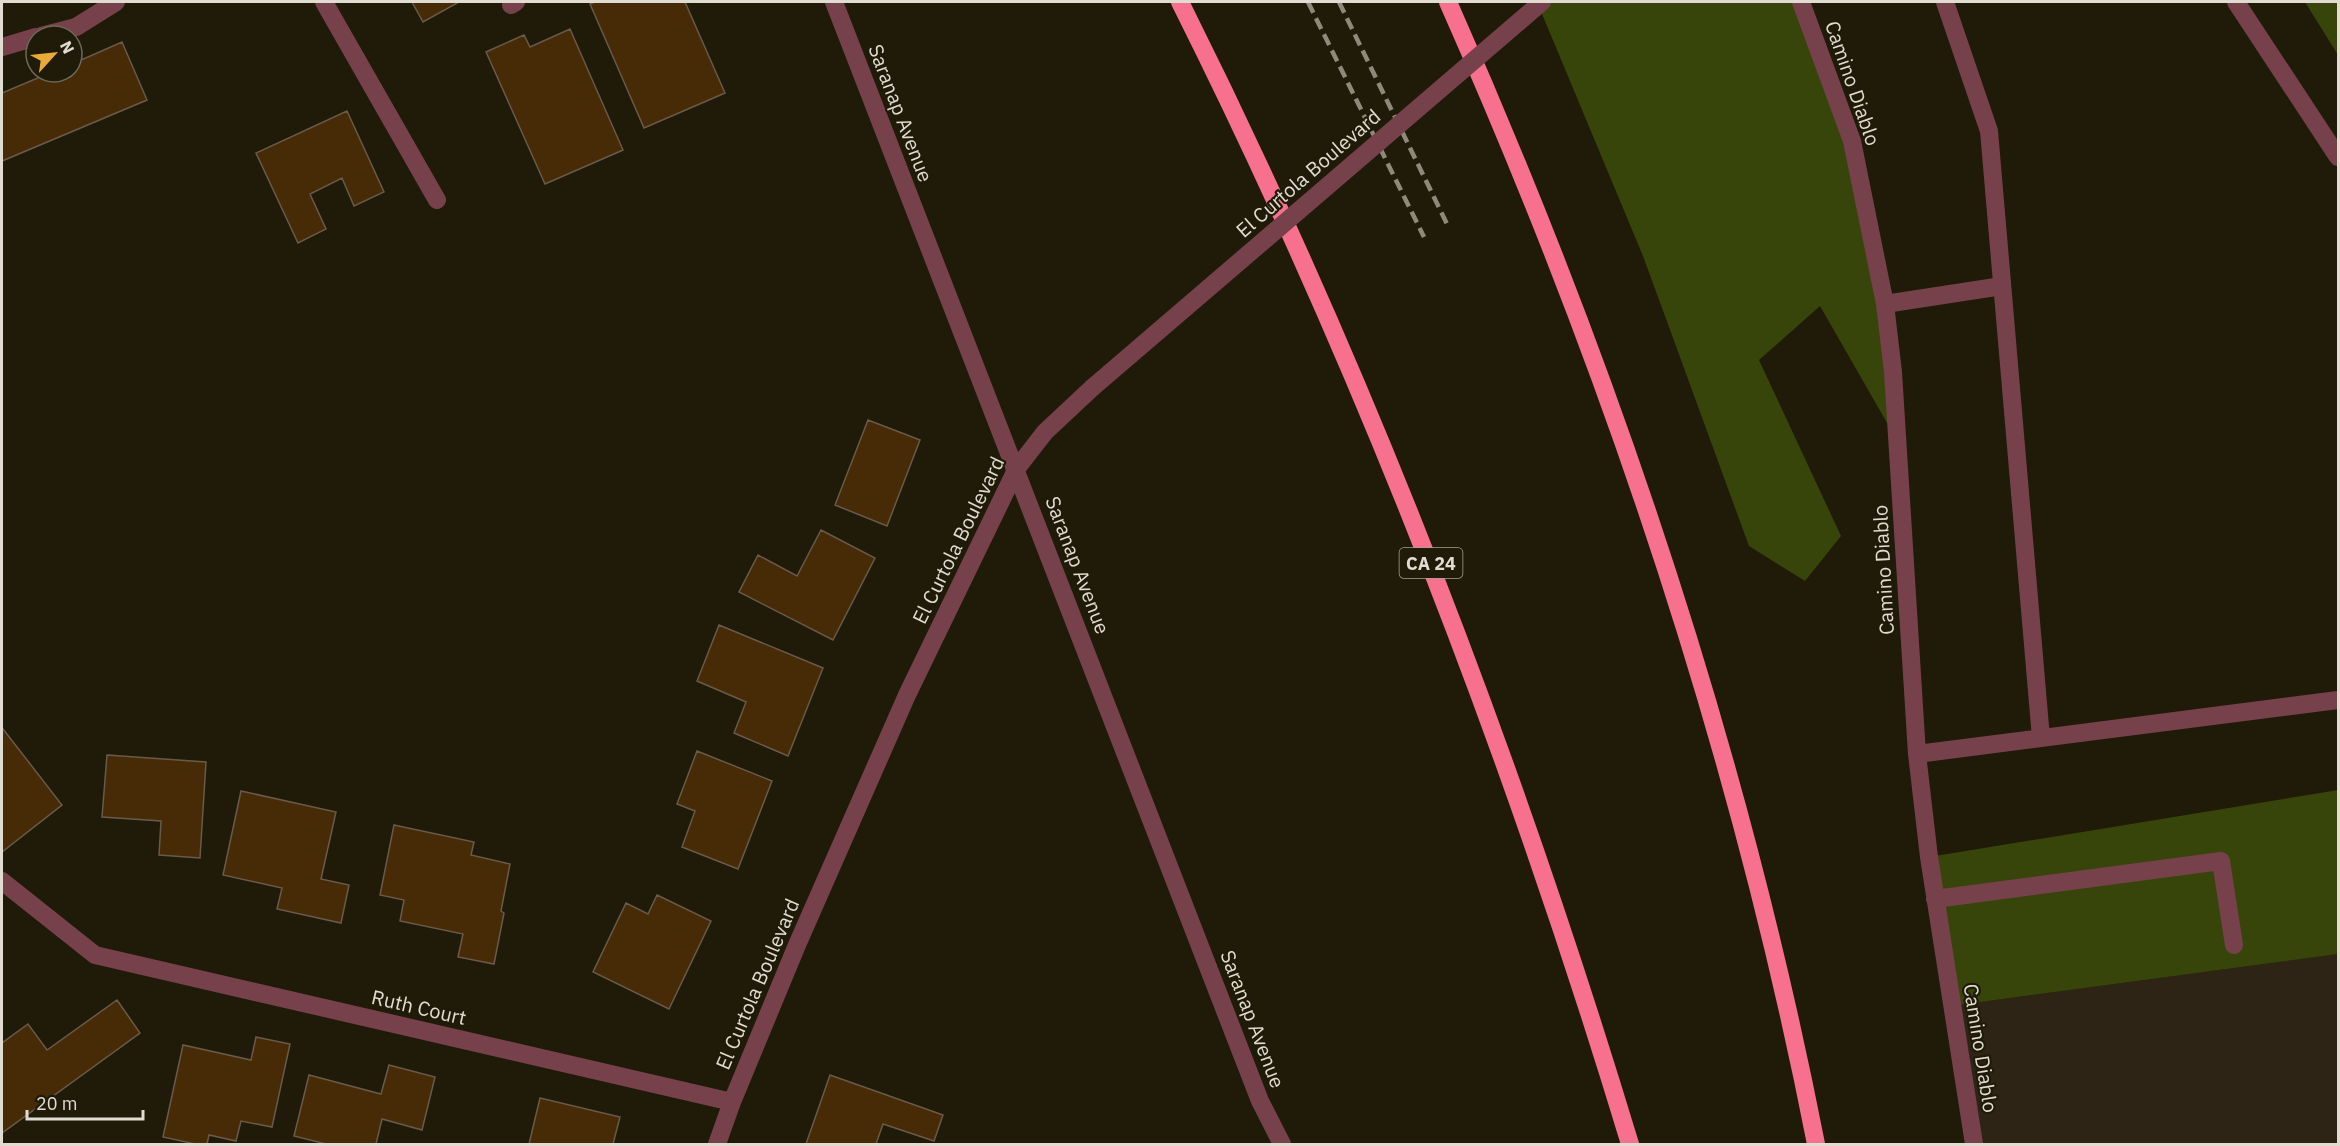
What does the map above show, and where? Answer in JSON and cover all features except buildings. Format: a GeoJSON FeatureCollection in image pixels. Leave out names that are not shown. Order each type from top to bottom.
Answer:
{"type":"FeatureCollection","features":[{"type":"Feature","properties":{"kind":"highway","name":"CA 24"},"geometry":{"type":"LineString","coordinates":[[1180,2],[1226,94],[1330,322],[1427,553],[1542,867],[1630,1144]]}},
{"type":"Feature","properties":{"kind":"highway"},"geometry":{"type":"LineString","coordinates":[[1448,2],[1513,150],[1573,302],[1657,538],[1731,780],[1775,953],[1816,1144]]}},
{"type":"Feature","properties":{"kind":"street"},"geometry":{"type":"LineString","coordinates":[[81,24],[116,2]]}},
{"type":"Feature","properties":{"kind":"street"},"geometry":{"type":"LineString","coordinates":[[324,2],[437,200]]}},
{"type":"Feature","properties":{"kind":"street","name":"Saranap Avenue"},"geometry":{"type":"LineString","coordinates":[[834,2],[1017,468],[1260,1101],[1282,1144]]}},
{"type":"Feature","properties":{"kind":"street","name":"El Curtola Boulevard"},"geometry":{"type":"LineString","coordinates":[[717,1144],[797,945],[908,694],[1017,468],[1045,432],[1092,388],[1542,2]]}},
{"type":"Feature","properties":{"kind":"street","name":"Camino Diablo"},"geometry":{"type":"LineString","coordinates":[[1801,2],[1852,141],[1885,304],[1893,372],[1917,754],[1935,899],[1974,1144]]}},
{"type":"Feature","properties":{"kind":"street"},"geometry":{"type":"LineString","coordinates":[[1944,2],[1989,131],[2041,738]]}},
{"type":"Feature","properties":{"kind":"street"},"geometry":{"type":"LineString","coordinates":[[2236,2],[2338,157]]}},
{"type":"Feature","properties":{"kind":"street"},"geometry":{"type":"LineString","coordinates":[[2,47],[24,41]]}},
{"type":"Feature","properties":{"kind":"street"},"geometry":{"type":"LineString","coordinates":[[1885,304],[2002,285]]}},
{"type":"Feature","properties":{"kind":"street"},"geometry":{"type":"LineString","coordinates":[[1917,754],[2338,700]]}},
{"type":"Feature","properties":{"kind":"street"},"geometry":{"type":"LineString","coordinates":[[1935,899],[2221,861],[2234,945]]}},
{"type":"Feature","properties":{"kind":"street","name":"Ruth Court"},"geometry":{"type":"LineString","coordinates":[[2,881],[95,955],[732,1102]]}},
{"type":"Feature","properties":{"kind":"shaded area"},"geometry":{"type":"Polygon","coordinates":[[[2338,954],[2338,1144],[1974,1144],[1951,1006],[2338,954]]]}},
{"type":"Feature","properties":{"kind":"green space"},"geometry":{"type":"Polygon","coordinates":[[[1537,2],[1801,2],[1852,141],[1898,442],[1820,306],[1759,360],[1841,536],[1805,581],[1749,546],[1643,256],[1537,2]]]}},
{"type":"Feature","properties":{"kind":"green space"},"geometry":{"type":"Polygon","coordinates":[[[2305,2],[2338,2],[2338,55],[2305,2]]]}},
{"type":"Feature","properties":{"kind":"green space"},"geometry":{"type":"Polygon","coordinates":[[[2338,790],[2338,954],[1951,1006],[1929,857],[2338,790]]]}},
{"type":"Feature","properties":{"kind":"railway"},"geometry":{"type":"LineString","coordinates":[[1308,2],[1424,237]]}},
{"type":"Feature","properties":{"kind":"railway"},"geometry":{"type":"LineString","coordinates":[[1339,2],[1448,226]]}}]}
